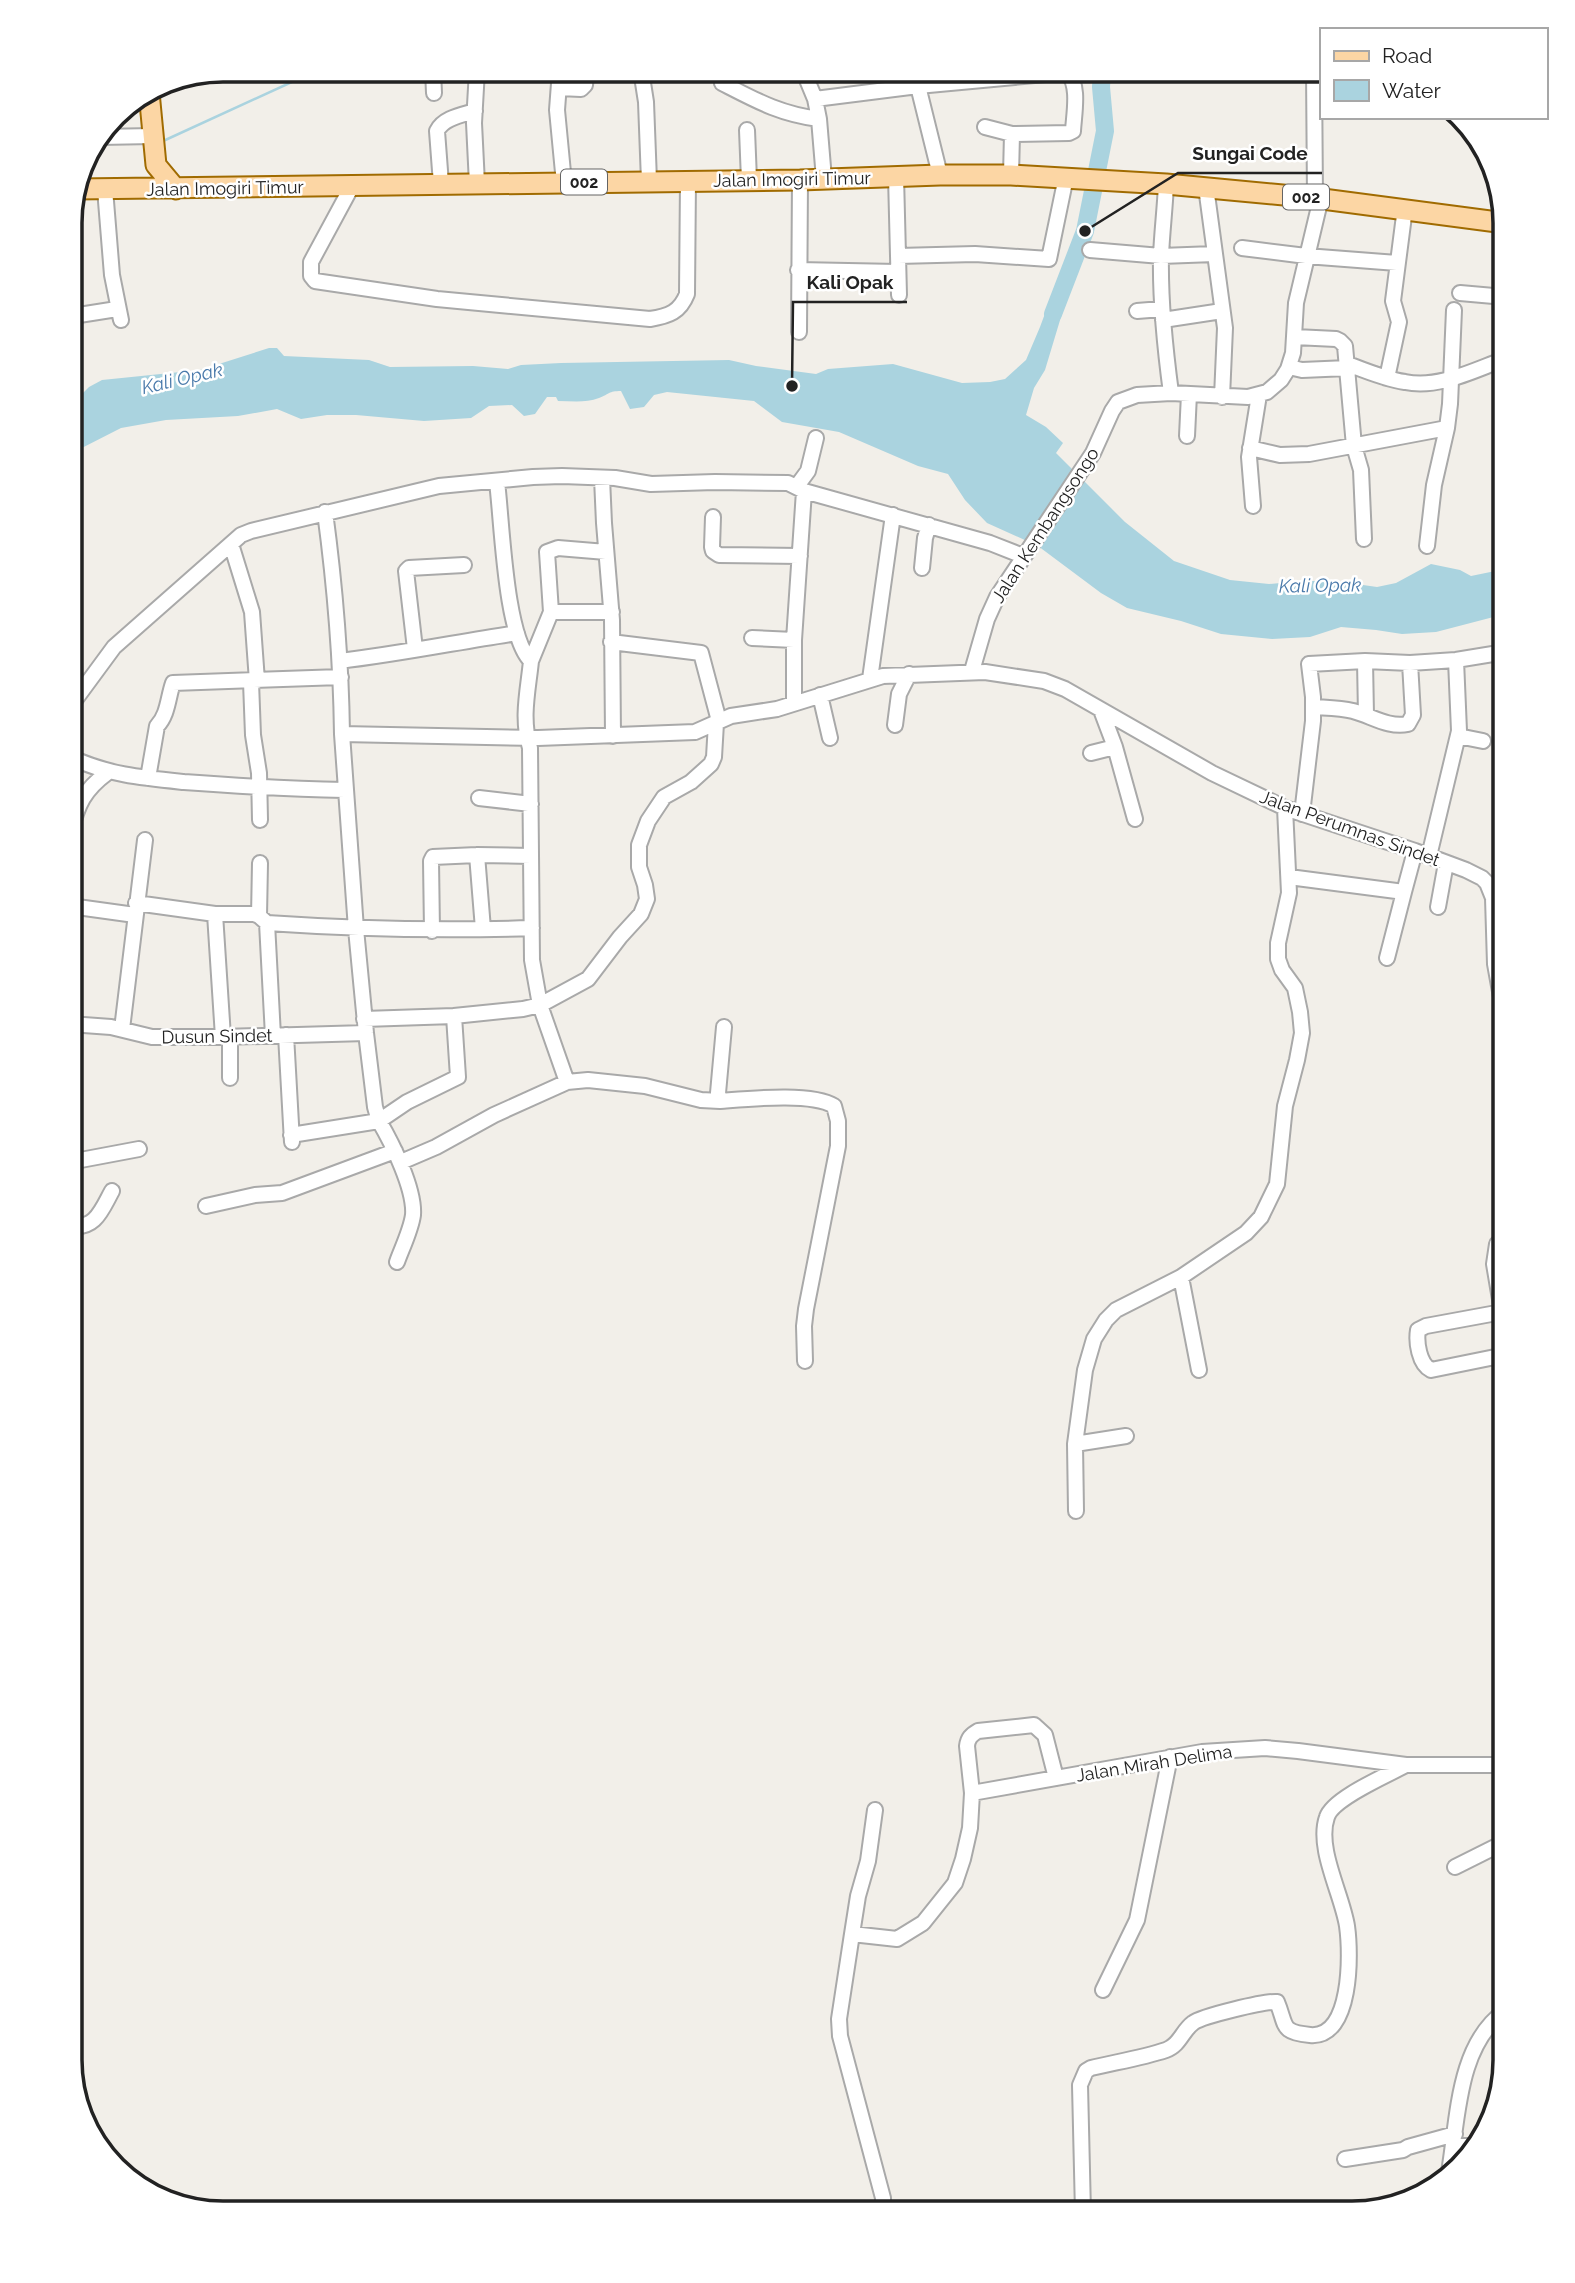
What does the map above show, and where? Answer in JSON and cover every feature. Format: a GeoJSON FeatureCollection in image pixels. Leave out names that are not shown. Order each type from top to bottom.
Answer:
{"type":"FeatureCollection","features":[{"type":"Feature","properties":{"kind":"main road"},"geometry":{"type":"LineString","coordinates":[[150,103],[156,165],[176,189]]}},
{"type":"Feature","properties":{"kind":"main road"},"geometry":{"type":"LineString","coordinates":[[139,189],[156,165]]}},
{"type":"Feature","properties":{"kind":"main road","name":"Jalan Imogiri Timur"},"geometry":{"type":"LineString","coordinates":[[87,188],[176,189],[1011,175],[1206,187],[1405,208],[1493,221]]}},
{"type":"Feature","properties":{"kind":"street"},"geometry":{"type":"LineString","coordinates":[[434,83],[434,93]]}},
{"type":"Feature","properties":{"kind":"street"},"geometry":{"type":"LineString","coordinates":[[476,83],[477,184]]}},
{"type":"Feature","properties":{"kind":"street"},"geometry":{"type":"LineString","coordinates":[[559,83],[557,110],[564,183]]}},
{"type":"Feature","properties":{"kind":"street"},"geometry":{"type":"LineString","coordinates":[[559,88],[581,89],[585,83]]}},
{"type":"Feature","properties":{"kind":"street"},"geometry":{"type":"LineString","coordinates":[[643,83],[649,181]]}},
{"type":"Feature","properties":{"kind":"street"},"geometry":{"type":"LineString","coordinates":[[722,83],[775,110],[820,119]]}},
{"type":"Feature","properties":{"kind":"street"},"geometry":{"type":"LineString","coordinates":[[808,83],[820,119],[824,179]]}},
{"type":"Feature","properties":{"kind":"street"},"geometry":{"type":"LineString","coordinates":[[815,99],[948,83]]}},
{"type":"Feature","properties":{"kind":"street"},"geometry":{"type":"LineString","coordinates":[[985,127],[1012,134],[1072,132],[1073,83]]}},
{"type":"Feature","properties":{"kind":"street"},"geometry":{"type":"LineString","coordinates":[[1253,506],[1249,466],[1259,395],[1274,387],[1289,367],[1295,337],[1296,303],[1318,198],[1314,83]]}},
{"type":"Feature","properties":{"kind":"street"},"geometry":{"type":"LineString","coordinates":[[918,86],[940,175]]}},
{"type":"Feature","properties":{"kind":"street"},"geometry":{"type":"LineString","coordinates":[[441,184],[436,131],[444,121],[475,111]]}},
{"type":"Feature","properties":{"kind":"street"},"geometry":{"type":"LineString","coordinates":[[747,130],[749,180]]}},
{"type":"Feature","properties":{"kind":"street"},"geometry":{"type":"LineString","coordinates":[[1011,175],[1012,134]]}},
{"type":"Feature","properties":{"kind":"street"},"geometry":{"type":"LineString","coordinates":[[112,137],[153,136]]}},
{"type":"Feature","properties":{"kind":"street"},"geometry":{"type":"LineString","coordinates":[[897,176],[899,295]]}},
{"type":"Feature","properties":{"kind":"street"},"geometry":{"type":"LineString","coordinates":[[898,256],[975,254],[1049,259],[1066,177]]}},
{"type":"Feature","properties":{"kind":"street"},"geometry":{"type":"LineString","coordinates":[[799,332],[800,180]]}},
{"type":"Feature","properties":{"kind":"street"},"geometry":{"type":"LineString","coordinates":[[352,186],[311,262],[311,276],[315,281],[437,299],[650,319],[671,314],[683,303],[687,294],[688,181]]}},
{"type":"Feature","properties":{"kind":"street"},"geometry":{"type":"LineString","coordinates":[[1166,184],[1161,256],[1163,315],[1171,393]]}},
{"type":"Feature","properties":{"kind":"street"},"geometry":{"type":"LineString","coordinates":[[1206,187],[1225,349],[1222,397]]}},
{"type":"Feature","properties":{"kind":"street"},"geometry":{"type":"LineString","coordinates":[[83,315],[119,315],[112,275],[105,188]]}},
{"type":"Feature","properties":{"kind":"street"},"geometry":{"type":"LineString","coordinates":[[1388,378],[1399,322],[1393,301],[1405,208]]}},
{"type":"Feature","properties":{"kind":"street"},"geometry":{"type":"LineString","coordinates":[[1242,248],[1397,263]]}},
{"type":"Feature","properties":{"kind":"street"},"geometry":{"type":"LineString","coordinates":[[1090,250],[1161,256],[1214,254]]}},
{"type":"Feature","properties":{"kind":"street"},"geometry":{"type":"LineString","coordinates":[[799,270],[898,272]]}},
{"type":"Feature","properties":{"kind":"street"},"geometry":{"type":"LineString","coordinates":[[1460,293],[1493,296]]}},
{"type":"Feature","properties":{"kind":"street"},"geometry":{"type":"LineString","coordinates":[[1427,546],[1434,485],[1447,428],[1454,310]]}},
{"type":"Feature","properties":{"kind":"street"},"geometry":{"type":"LineString","coordinates":[[1138,311],[1163,315],[1222,311]]}},
{"type":"Feature","properties":{"kind":"street"},"geometry":{"type":"LineString","coordinates":[[1295,337],[1340,341],[1346,346],[1354,446],[1361,470],[1364,539]]}},
{"type":"Feature","properties":{"kind":"street"},"geometry":{"type":"LineString","coordinates":[[1289,367],[1302,370],[1348,366],[1416,384],[1451,379],[1493,363]]}},
{"type":"Feature","properties":{"kind":"street","name":"Jalan Kembangsongo"},"geometry":{"type":"LineString","coordinates":[[972,671],[992,608],[1023,555],[1093,453],[1118,402],[1137,395],[1171,393],[1236,398],[1259,395]]}},
{"type":"Feature","properties":{"kind":"street"},"geometry":{"type":"LineString","coordinates":[[1187,436],[1189,394]]}},
{"type":"Feature","properties":{"kind":"street"},"geometry":{"type":"LineString","coordinates":[[1250,448],[1266,453],[1309,454],[1447,428]]}},
{"type":"Feature","properties":{"kind":"street"},"geometry":{"type":"LineString","coordinates":[[794,704],[801,488],[816,438]]}},
{"type":"Feature","properties":{"kind":"street"},"geometry":{"type":"LineString","coordinates":[[83,689],[114,647],[241,535],[325,512],[439,486],[562,476],[650,484],[788,483],[1023,555]]}},
{"type":"Feature","properties":{"kind":"street"},"geometry":{"type":"LineString","coordinates":[[603,478],[614,677],[613,736]]}},
{"type":"Feature","properties":{"kind":"street"},"geometry":{"type":"LineString","coordinates":[[497,482],[509,593],[517,633],[525,655],[531,661]]}},
{"type":"Feature","properties":{"kind":"street"},"geometry":{"type":"LineString","coordinates":[[325,512],[340,661],[345,790],[356,929],[375,1107],[379,1121],[398,1156],[413,1206],[413,1216],[397,1262]]}},
{"type":"Feature","properties":{"kind":"street"},"geometry":{"type":"LineString","coordinates":[[870,679],[893,515]]}},
{"type":"Feature","properties":{"kind":"street"},"geometry":{"type":"LineString","coordinates":[[713,517],[712,547],[719,555],[800,556]]}},
{"type":"Feature","properties":{"kind":"street"},"geometry":{"type":"LineString","coordinates":[[922,568],[929,525]]}},
{"type":"Feature","properties":{"kind":"street"},"geometry":{"type":"LineString","coordinates":[[231,544],[252,612],[253,735],[258,760],[260,820]]}},
{"type":"Feature","properties":{"kind":"street"},"geometry":{"type":"LineString","coordinates":[[567,1082],[540,1004],[532,960],[530,748],[524,709],[531,661],[551,612],[547,552],[558,548],[606,552]]}},
{"type":"Feature","properties":{"kind":"street"},"geometry":{"type":"LineString","coordinates":[[415,649],[406,571],[409,568],[464,565]]}},
{"type":"Feature","properties":{"kind":"street"},"geometry":{"type":"LineString","coordinates":[[551,612],[611,612]]}},
{"type":"Feature","properties":{"kind":"street"},"geometry":{"type":"LineString","coordinates":[[340,661],[517,633]]}},
{"type":"Feature","properties":{"kind":"street"},"geometry":{"type":"LineString","coordinates":[[752,638],[794,640]]}},
{"type":"Feature","properties":{"kind":"street"},"geometry":{"type":"LineString","coordinates":[[611,642],[701,653],[717,722]]}},
{"type":"Feature","properties":{"kind":"street"},"geometry":{"type":"LineString","coordinates":[[1302,814],[1313,707],[1309,664],[1365,661],[1410,663],[1493,654]]}},
{"type":"Feature","properties":{"kind":"street"},"geometry":{"type":"LineString","coordinates":[[1387,958],[1404,892],[1422,854],[1458,736],[1456,660]]}},
{"type":"Feature","properties":{"kind":"street"},"geometry":{"type":"LineString","coordinates":[[1365,661],[1366,715]]}},
{"type":"Feature","properties":{"kind":"street"},"geometry":{"type":"LineString","coordinates":[[1313,707],[1337,708],[1366,715],[1387,724],[1408,724],[1413,715],[1410,663]]}},
{"type":"Feature","properties":{"kind":"street","name":"Jalan Perumnas Sindet"},"geometry":{"type":"LineString","coordinates":[[342,734],[527,738],[695,732],[731,716],[777,709],[870,679],[972,671],[1016,676],[1055,684],[1212,773],[1285,808],[1422,854],[1482,878],[1491,891],[1493,900]]}},
{"type":"Feature","properties":{"kind":"street"},"geometry":{"type":"LineString","coordinates":[[895,726],[900,694],[909,674]]}},
{"type":"Feature","properties":{"kind":"street"},"geometry":{"type":"LineString","coordinates":[[148,779],[157,726],[166,712],[173,683],[341,677]]}},
{"type":"Feature","properties":{"kind":"street"},"geometry":{"type":"LineString","coordinates":[[820,695],[830,738]]}},
{"type":"Feature","properties":{"kind":"street"},"geometry":{"type":"LineString","coordinates":[[1101,710],[1115,747],[1135,819]]}},
{"type":"Feature","properties":{"kind":"street","name":"Dusun Sindet"},"geometry":{"type":"LineString","coordinates":[[83,1025],[122,1029],[152,1037],[279,1035],[523,1009],[540,1004],[589,979],[641,914],[647,899],[639,867],[639,845],[648,821],[664,797],[698,777],[712,764],[717,722]]}},
{"type":"Feature","properties":{"kind":"street"},"geometry":{"type":"LineString","coordinates":[[1458,736],[1483,741]]}},
{"type":"Feature","properties":{"kind":"street"},"geometry":{"type":"LineString","coordinates":[[1091,752],[1115,747]]}},
{"type":"Feature","properties":{"kind":"street"},"geometry":{"type":"LineString","coordinates":[[83,762],[107,772],[148,779],[345,790]]}},
{"type":"Feature","properties":{"kind":"street"},"geometry":{"type":"LineString","coordinates":[[83,801],[90,786],[107,772]]}},
{"type":"Feature","properties":{"kind":"street"},"geometry":{"type":"LineString","coordinates":[[479,798],[531,804]]}},
{"type":"Feature","properties":{"kind":"street"},"geometry":{"type":"LineString","coordinates":[[1076,1511],[1075,1444],[1085,1370],[1094,1339],[1116,1310],[1181,1277],[1254,1227],[1277,1184],[1285,1106],[1302,1033],[1295,988],[1282,970],[1278,959],[1278,943],[1288,899],[1285,808]]}},
{"type":"Feature","properties":{"kind":"street"},"geometry":{"type":"LineString","coordinates":[[122,1029],[145,840]]}},
{"type":"Feature","properties":{"kind":"street"},"geometry":{"type":"LineString","coordinates":[[477,855],[483,929]]}},
{"type":"Feature","properties":{"kind":"street"},"geometry":{"type":"LineString","coordinates":[[432,930],[431,858],[531,856]]}},
{"type":"Feature","properties":{"kind":"street"},"geometry":{"type":"LineString","coordinates":[[260,863],[263,919],[291,1138],[379,1121],[407,1102],[456,1080],[454,1016]]}},
{"type":"Feature","properties":{"kind":"street"},"geometry":{"type":"LineString","coordinates":[[1438,907],[1446,863]]}},
{"type":"Feature","properties":{"kind":"street"},"geometry":{"type":"LineString","coordinates":[[1289,877],[1404,892]]}},
{"type":"Feature","properties":{"kind":"street"},"geometry":{"type":"LineString","coordinates":[[83,907],[215,914],[356,929],[532,928]]}},
{"type":"Feature","properties":{"kind":"street"},"geometry":{"type":"LineString","coordinates":[[215,914],[230,1078]]}},
{"type":"Feature","properties":{"kind":"street"},"geometry":{"type":"LineString","coordinates":[[720,1101],[724,1027]]}},
{"type":"Feature","properties":{"kind":"street"},"geometry":{"type":"LineString","coordinates":[[206,1206],[255,1195],[282,1193],[398,1156],[436,1147],[494,1115],[567,1082],[588,1080],[645,1086],[701,1100],[786,1098],[826,1101],[834,1106],[838,1121],[838,1146],[806,1309],[805,1361]]}},
{"type":"Feature","properties":{"kind":"street"},"geometry":{"type":"LineString","coordinates":[[82,1160],[139,1149]]}},
{"type":"Feature","properties":{"kind":"street"},"geometry":{"type":"LineString","coordinates":[[82,1225],[94,1222],[112,1191]]}},
{"type":"Feature","properties":{"kind":"street"},"geometry":{"type":"LineString","coordinates":[[1181,1277],[1199,1370]]}},
{"type":"Feature","properties":{"kind":"street"},"geometry":{"type":"LineString","coordinates":[[1493,1314],[1426,1326],[1418,1330],[1417,1336],[1422,1363],[1429,1369],[1493,1357]]}},
{"type":"Feature","properties":{"kind":"street"},"geometry":{"type":"LineString","coordinates":[[1075,1444],[1126,1436]]}},
{"type":"Feature","properties":{"kind":"street"},"geometry":{"type":"LineString","coordinates":[[852,1934],[897,1939],[923,1923],[955,1883],[970,1828],[972,1793],[967,1746],[968,1740],[978,1731],[1034,1725],[1045,1735],[1056,1778]]}},
{"type":"Feature","properties":{"kind":"street","name":"Jalan Mirah Delima"},"geometry":{"type":"LineString","coordinates":[[972,1793],[1202,1752],[1265,1748],[1406,1765],[1493,1765]]}},
{"type":"Feature","properties":{"kind":"street"},"geometry":{"type":"LineString","coordinates":[[1103,1990],[1137,1920],[1170,1757]]}},
{"type":"Feature","properties":{"kind":"street"},"geometry":{"type":"LineString","coordinates":[[1083,2201],[1080,2085],[1086,2071],[1166,2050],[1178,2042],[1196,2021],[1265,2003],[1277,2002],[1288,2031],[1294,2034],[1321,2035],[1333,2028],[1343,2002],[1349,1955],[1342,1904],[1324,1840],[1324,1827],[1328,1813],[1346,1796],[1406,1765]]}},
{"type":"Feature","properties":{"kind":"street"},"geometry":{"type":"LineString","coordinates":[[875,1810],[868,1861],[858,1896],[839,2019],[840,2036],[883,2201]]}},
{"type":"Feature","properties":{"kind":"street"},"geometry":{"type":"LineString","coordinates":[[1455,1867],[1493,1848]]}},
{"type":"Feature","properties":{"kind":"street"},"geometry":{"type":"LineString","coordinates":[[1451,2159],[1463,2078],[1483,2034],[1493,2020]]}},
{"type":"Feature","properties":{"kind":"street"},"geometry":{"type":"LineString","coordinates":[[1345,2159],[1454,2140],[1466,2143]]}},
{"type":"Feature","properties":{"kind":"water"},"geometry":{"type":"Polygon","coordinates":[[[1056,284],[1067,297],[1045,370],[1034,388],[1026,415],[1046,427],[1063,443],[1056,453],[1125,522],[1174,561],[1230,580],[1269,584],[1335,581],[1377,587],[1396,583],[1431,564],[1460,570],[1471,576],[1493,571],[1493,617],[1436,632],[1402,634],[1341,627],[1310,637],[1272,639],[1221,634],[1127,608],[1101,593],[1038,546],[987,523],[965,500],[948,474],[918,466],[839,432],[782,422],[754,401],[667,392],[654,395],[644,407],[630,409],[621,391],[617,391],[584,401],[558,401],[556,397],[547,397],[535,414],[524,416],[512,405],[489,406],[471,418],[424,421],[356,415],[327,415],[301,419],[277,409],[238,416],[166,420],[121,428],[83,447],[83,393],[102,380],[200,370],[269,348],[277,348],[284,356],[369,360],[390,367],[473,366],[508,369],[521,365],[561,363],[729,360],[816,374],[828,369],[893,364],[962,383],[1005,379],[1026,360],[1056,284]]]}},
{"type":"Feature","properties":{"kind":"waterway"},"geometry":{"type":"LineString","coordinates":[[161,142],[290,83]]}},
{"type":"Feature","properties":{"kind":"waterway"},"geometry":{"type":"LineString","coordinates":[[1053,314],[1085,231],[1105,131],[1101,83]]}},
{"type":"Feature","properties":{"kind":"place","name":"Sungai Code"},"geometry":{"type":"Point","coordinates":[1085,231]}},
{"type":"Feature","properties":{"kind":"place","name":"Kali Opak"},"geometry":{"type":"Point","coordinates":[792,386]}}]}
